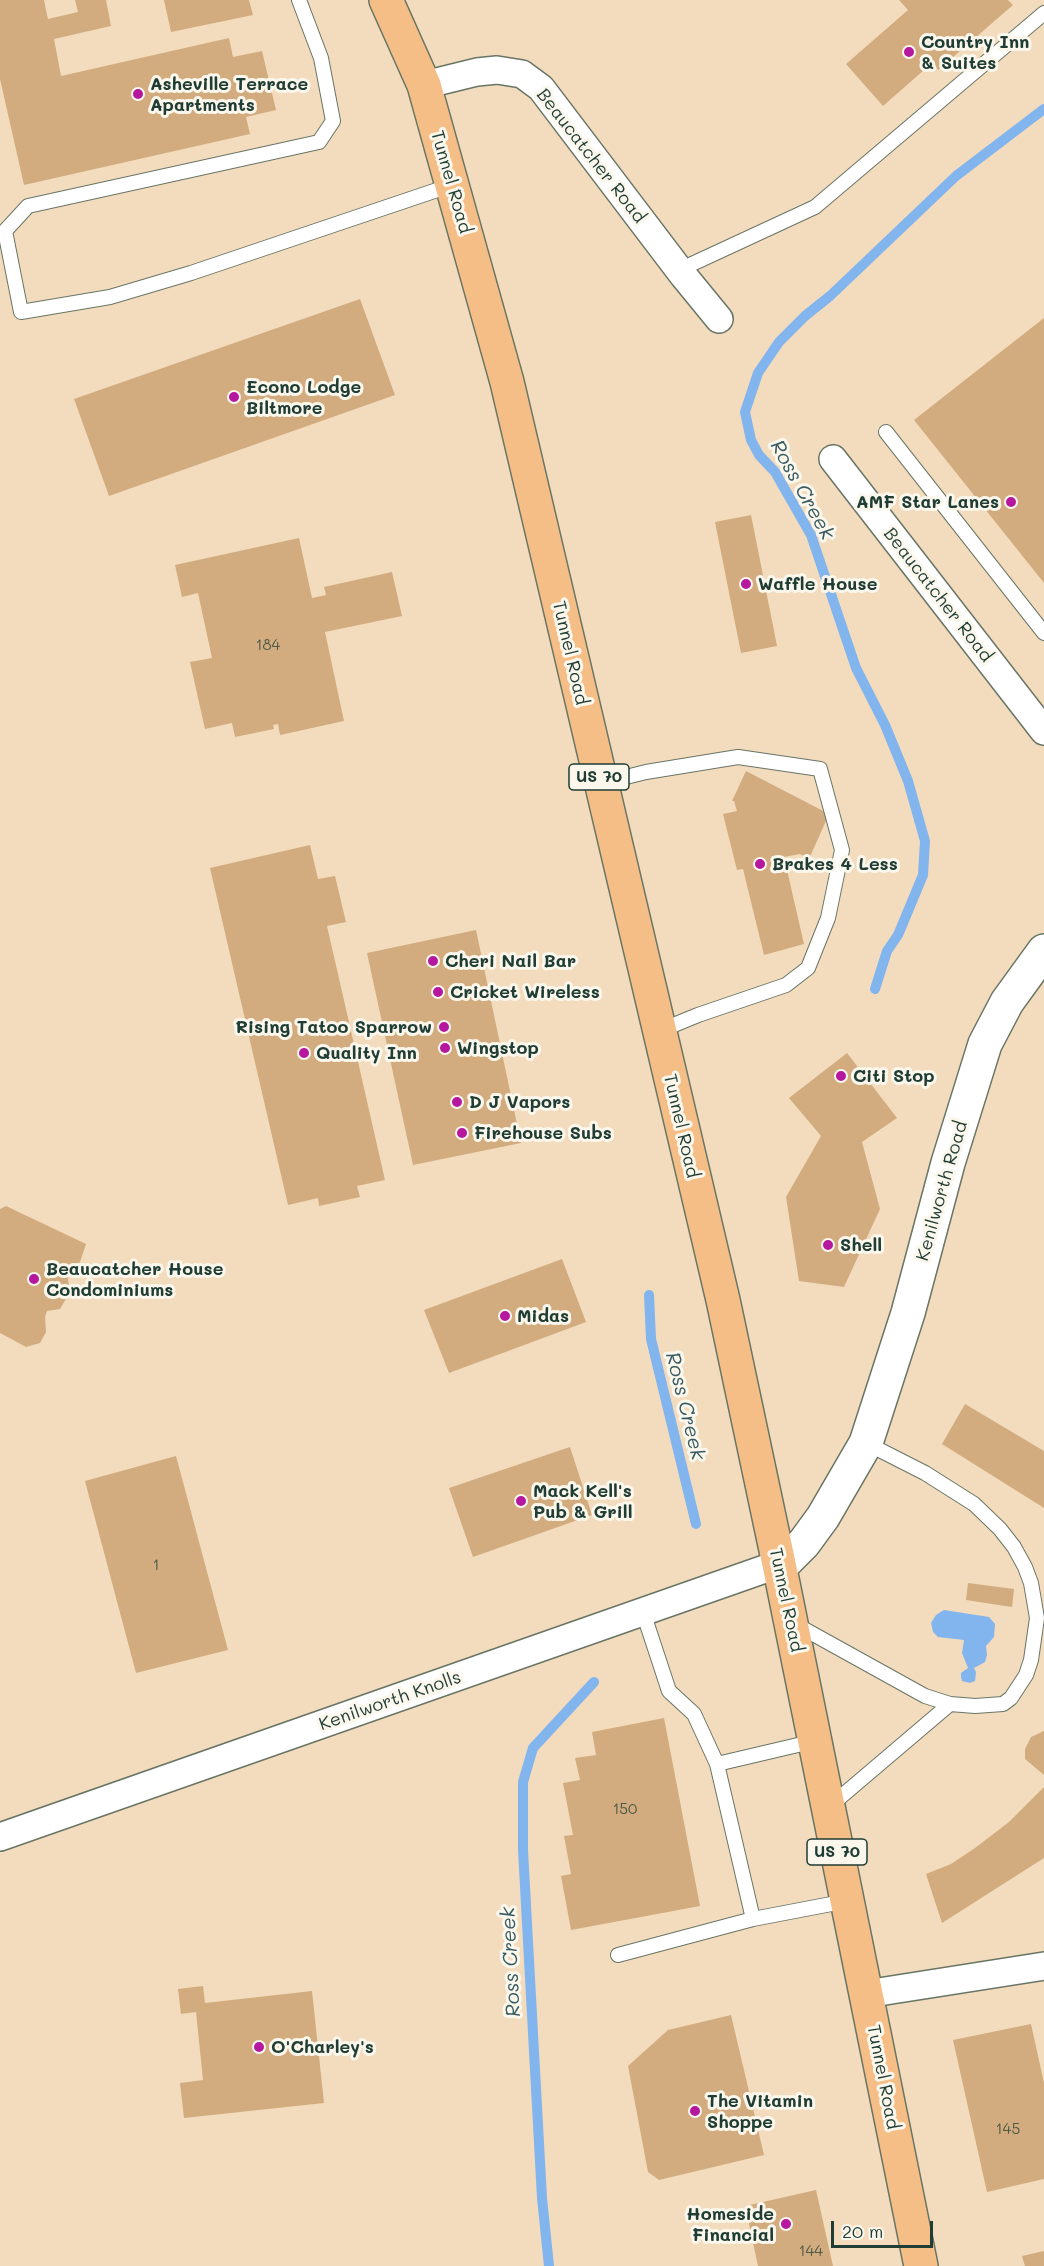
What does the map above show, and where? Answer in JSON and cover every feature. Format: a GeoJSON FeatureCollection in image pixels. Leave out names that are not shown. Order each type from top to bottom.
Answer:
{"type":"FeatureCollection","features":[{"type":"Feature","properties":{"kind":"main road","name":"Tunnel Road"},"geometry":{"type":"LineString","coordinates":[[386,0],[424,85],[507,382],[783,1562],[790,1622],[921,2266]]}},
{"type":"Feature","properties":{"kind":"street","name":"Beaucatcher Road"},"geometry":{"type":"LineString","coordinates":[[424,85],[477,72],[497,70],[522,74],[541,88],[719,319]]}},
{"type":"Feature","properties":{"kind":"street","name":"Beaucatcher Road"},"geometry":{"type":"LineString","coordinates":[[833,459],[1044,731]]}},
{"type":"Feature","properties":{"kind":"street","name":"Kenilworth Road"},"geometry":{"type":"LineString","coordinates":[[783,1562],[841,1526],[863,1489],[867,1463],[866,1443],[908,1313],[948,1162],[986,1044],[1007,1002],[1044,951]]}},
{"type":"Feature","properties":{"kind":"street","name":"Kenilworth Knolls"},"geometry":{"type":"LineString","coordinates":[[0,1837],[783,1562]]}},
{"type":"Feature","properties":{"kind":"street"},"geometry":{"type":"LineString","coordinates":[[866,1994],[1044,1966]]}},
{"type":"Feature","properties":{"kind":"lane"},"geometry":{"type":"LineString","coordinates":[[299,0],[321,58],[333,121],[319,142],[28,206],[5,231],[21,312],[110,297],[181,276],[452,185]]}},
{"type":"Feature","properties":{"kind":"lane"},"geometry":{"type":"LineString","coordinates":[[679,270],[815,207],[1044,13]]}},
{"type":"Feature","properties":{"kind":"lane"},"geometry":{"type":"LineString","coordinates":[[886,432],[1044,633]]}},
{"type":"Feature","properties":{"kind":"lane"},"geometry":{"type":"LineString","coordinates":[[601,784],[646,772],[738,757],[820,769],[842,850],[828,918],[808,968],[786,985],[658,1031]]}},
{"type":"Feature","properties":{"kind":"lane"},"geometry":{"type":"LineString","coordinates":[[790,1622],[925,1696],[950,1704],[975,1706],[1003,1704],[1017,1690],[1029,1668],[1035,1636],[1038,1589],[1014,1547],[984,1513],[941,1482],[866,1443]]}},
{"type":"Feature","properties":{"kind":"lane"},"geometry":{"type":"LineString","coordinates":[[643,1612],[669,1691],[694,1714],[717,1764],[753,1919]]}},
{"type":"Feature","properties":{"kind":"lane"},"geometry":{"type":"LineString","coordinates":[[828,1807],[950,1704]]}},
{"type":"Feature","properties":{"kind":"lane"},"geometry":{"type":"LineString","coordinates":[[717,1764],[815,1741]]}},
{"type":"Feature","properties":{"kind":"lane"},"geometry":{"type":"LineString","coordinates":[[618,1955],[753,1919],[847,1901]]}},
{"type":"Feature","properties":{"kind":"water"},"geometry":{"type":"Polygon","coordinates":[[[944,1610],[989,1617],[995,1624],[994,1637],[986,1646],[985,1662],[974,1668],[975,1681],[970,1683],[962,1681],[961,1677],[961,1673],[968,1668],[962,1653],[964,1640],[938,1637],[933,1632],[931,1623],[936,1615],[944,1610]]]}},
{"type":"Feature","properties":{"kind":"building","name":"Asheville Terrace Apartments"},"geometry":{"type":"Polygon","coordinates":[[[0,0],[44,0],[48,19],[78,12],[75,0],[106,0],[111,26],[54,39],[61,76],[229,38],[233,57],[262,51],[276,110],[246,117],[250,134],[24,185],[0,79],[0,0]]]}},
{"type":"Feature","properties":{"kind":"building","name":"Asheville Terrace Apartments"},"geometry":{"type":"Polygon","coordinates":[[[164,0],[249,0],[253,15],[171,32],[164,0]]]}},
{"type":"Feature","properties":{"kind":"building","name":"Country Inn & Suites"},"geometry":{"type":"Polygon","coordinates":[[[899,0],[1008,0],[1013,5],[938,70],[932,63],[883,106],[846,64],[908,10],[899,0]]]}},
{"type":"Feature","properties":{"kind":"building","name":"Econo Lodge Biltmore"},"geometry":{"type":"Polygon","coordinates":[[[360,299],[395,395],[109,496],[74,399],[360,299]]]}},
{"type":"Feature","properties":{"kind":"building","name":"AMF Star Lanes"},"geometry":{"type":"Polygon","coordinates":[[[1044,318],[1044,583],[914,420],[1044,318]]]}},
{"type":"Feature","properties":{"kind":"building","name":"Waffle House"},"geometry":{"type":"Polygon","coordinates":[[[751,515],[777,646],[741,653],[715,522],[751,515]]]}},
{"type":"Feature","properties":{"kind":"building"},"geometry":{"type":"Polygon","coordinates":[[[299,538],[312,598],[326,595],[324,587],[392,572],[402,616],[325,632],[344,721],[280,735],[278,724],[273,725],[274,729],[235,737],[232,723],[205,729],[190,662],[212,658],[198,593],[182,597],[175,565],[299,538]]]}},
{"type":"Feature","properties":{"kind":"building","name":"Brakes 4 Less"},"geometry":{"type":"Polygon","coordinates":[[[746,771],[829,814],[809,859],[800,854],[784,857],[804,944],[764,955],[743,869],[737,870],[723,814],[737,811],[732,801],[746,771]]]}},
{"type":"Feature","properties":{"kind":"building","name":"Quality Inn"},"geometry":{"type":"Polygon","coordinates":[[[310,845],[318,879],[335,876],[346,922],[327,926],[385,1180],[357,1186],[360,1197],[319,1206],[318,1198],[288,1205],[210,868],[310,845]]]}},
{"type":"Feature","properties":{"kind":"building"},"geometry":{"type":"Polygon","coordinates":[[[476,930],[521,1143],[413,1165],[367,953],[476,930]]]}},
{"type":"Feature","properties":{"kind":"building","name":"Shell"},"geometry":{"type":"Polygon","coordinates":[[[847,1053],[897,1118],[862,1142],[880,1209],[844,1287],[799,1281],[786,1197],[821,1136],[789,1098],[847,1053]]]}},
{"type":"Feature","properties":{"kind":"building","name":"Beaucatcher House Condominiums"},"geometry":{"type":"Polygon","coordinates":[[[6,1206],[86,1244],[80,1262],[67,1273],[70,1292],[60,1309],[47,1311],[46,1332],[40,1343],[26,1347],[0,1333],[0,1209],[6,1206]]]}},
{"type":"Feature","properties":{"kind":"building","name":"Midas"},"geometry":{"type":"Polygon","coordinates":[[[562,1259],[586,1322],[449,1373],[424,1310],[562,1259]]]}},
{"type":"Feature","properties":{"kind":"building"},"geometry":{"type":"Polygon","coordinates":[[[965,1404],[1044,1451],[1044,1508],[942,1444],[965,1404]]]}},
{"type":"Feature","properties":{"kind":"building","name":"Mack Kell's Pub & Grill"},"geometry":{"type":"Polygon","coordinates":[[[570,1447],[592,1515],[473,1557],[449,1488],[570,1447]]]}},
{"type":"Feature","properties":{"kind":"building"},"geometry":{"type":"Polygon","coordinates":[[[176,1456],[228,1650],[136,1673],[85,1481],[176,1456]]]}},
{"type":"Feature","properties":{"kind":"building"},"geometry":{"type":"Polygon","coordinates":[[[968,1583],[1014,1589],[1012,1607],[966,1600],[968,1583]]]}},
{"type":"Feature","properties":{"kind":"building"},"geometry":{"type":"Polygon","coordinates":[[[664,1718],[700,1906],[571,1930],[561,1876],[571,1874],[564,1836],[573,1835],[563,1783],[580,1780],[575,1758],[596,1755],[592,1732],[664,1718]]]}},
{"type":"Feature","properties":{"kind":"building"},"geometry":{"type":"Polygon","coordinates":[[[1044,1731],[1044,1775],[1025,1759],[1025,1749],[1031,1737],[1044,1731]]]}},
{"type":"Feature","properties":{"kind":"building"},"geometry":{"type":"Polygon","coordinates":[[[1044,1787],[1044,1858],[942,1923],[926,1874],[951,1864],[975,1848],[1009,1822],[1044,1787]]]}},
{"type":"Feature","properties":{"kind":"building","name":"O'Charley's"},"geometry":{"type":"Polygon","coordinates":[[[203,1986],[205,2003],[312,1991],[324,2103],[184,2118],[180,2083],[203,2080],[196,2012],[181,2014],[178,1989],[203,1986]]]}},
{"type":"Feature","properties":{"kind":"building","name":"The Vitamin Shoppe"},"geometry":{"type":"Polygon","coordinates":[[[731,2015],[764,2155],[659,2180],[648,2172],[628,2066],[668,2030],[731,2015]]]}},
{"type":"Feature","properties":{"kind":"building"},"geometry":{"type":"Polygon","coordinates":[[[1031,2024],[1044,2083],[1044,2179],[987,2192],[953,2040],[1031,2024]]]}},
{"type":"Feature","properties":{"kind":"building","name":"Homeside Financial"},"geometry":{"type":"Polygon","coordinates":[[[816,2190],[833,2266],[758,2266],[745,2206],[816,2190]]]}},
{"type":"Feature","properties":{"kind":"building"},"geometry":{"type":"Polygon","coordinates":[[[1044,2251],[1044,2266],[1025,2266],[1022,2256],[1044,2251]]]}},
{"type":"Feature","properties":{"kind":"waterway","name":"Ross Creek"},"geometry":{"type":"LineString","coordinates":[[875,989],[887,951],[898,935],[923,875],[925,841],[908,781],[885,725],[856,668],[811,535],[775,472],[759,455],[751,440],[745,412],[758,373],[779,342],[956,176],[1044,109]]}},
{"type":"Feature","properties":{"kind":"waterway","name":"Ross Creek"},"geometry":{"type":"LineString","coordinates":[[649,1295],[651,1339],[696,1524]]}},
{"type":"Feature","properties":{"kind":"waterway","name":"Ross Creek"},"geometry":{"type":"LineString","coordinates":[[549,2266],[542,2198],[523,1850],[523,1782],[533,1748],[594,1682]]}},
{"type":"Feature","properties":{"kind":"place","name":"Country Inn & Suites"},"geometry":{"type":"Point","coordinates":[909,52]}},
{"type":"Feature","properties":{"kind":"place","name":"Asheville Terrace Apartments"},"geometry":{"type":"Point","coordinates":[138,94]}},
{"type":"Feature","properties":{"kind":"place","name":"Econo Lodge Biltmore"},"geometry":{"type":"Point","coordinates":[234,397]}},
{"type":"Feature","properties":{"kind":"place","name":"AMF Star Lanes"},"geometry":{"type":"Point","coordinates":[1011,502]}},
{"type":"Feature","properties":{"kind":"place","name":"Waffle House"},"geometry":{"type":"Point","coordinates":[746,584]}},
{"type":"Feature","properties":{"kind":"place","name":"Brakes 4 Less"},"geometry":{"type":"Point","coordinates":[760,864]}},
{"type":"Feature","properties":{"kind":"place","name":"Cheri Nail Bar"},"geometry":{"type":"Point","coordinates":[433,961]}},
{"type":"Feature","properties":{"kind":"place","name":"Cricket Wireless"},"geometry":{"type":"Point","coordinates":[438,992]}},
{"type":"Feature","properties":{"kind":"place","name":"Rising Tatoo Sparrow"},"geometry":{"type":"Point","coordinates":[444,1027]}},
{"type":"Feature","properties":{"kind":"place","name":"Wingstop"},"geometry":{"type":"Point","coordinates":[445,1048]}},
{"type":"Feature","properties":{"kind":"place","name":"Quality Inn"},"geometry":{"type":"Point","coordinates":[304,1053]}},
{"type":"Feature","properties":{"kind":"place","name":"Citi Stop"},"geometry":{"type":"Point","coordinates":[841,1076]}},
{"type":"Feature","properties":{"kind":"place","name":"D J Vapors"},"geometry":{"type":"Point","coordinates":[457,1102]}},
{"type":"Feature","properties":{"kind":"place","name":"Firehouse Subs"},"geometry":{"type":"Point","coordinates":[462,1133]}},
{"type":"Feature","properties":{"kind":"place","name":"Shell"},"geometry":{"type":"Point","coordinates":[828,1245]}},
{"type":"Feature","properties":{"kind":"place","name":"Beaucatcher House Condominiums"},"geometry":{"type":"Point","coordinates":[34,1279]}},
{"type":"Feature","properties":{"kind":"place","name":"Midas"},"geometry":{"type":"Point","coordinates":[505,1316]}},
{"type":"Feature","properties":{"kind":"place","name":"Mack Kell's Pub & Grill"},"geometry":{"type":"Point","coordinates":[521,1501]}},
{"type":"Feature","properties":{"kind":"place","name":"O'Charley's"},"geometry":{"type":"Point","coordinates":[259,2047]}},
{"type":"Feature","properties":{"kind":"place","name":"The Vitamin Shoppe"},"geometry":{"type":"Point","coordinates":[695,2111]}},
{"type":"Feature","properties":{"kind":"place","name":"Homeside Financial"},"geometry":{"type":"Point","coordinates":[786,2224]}}]}
